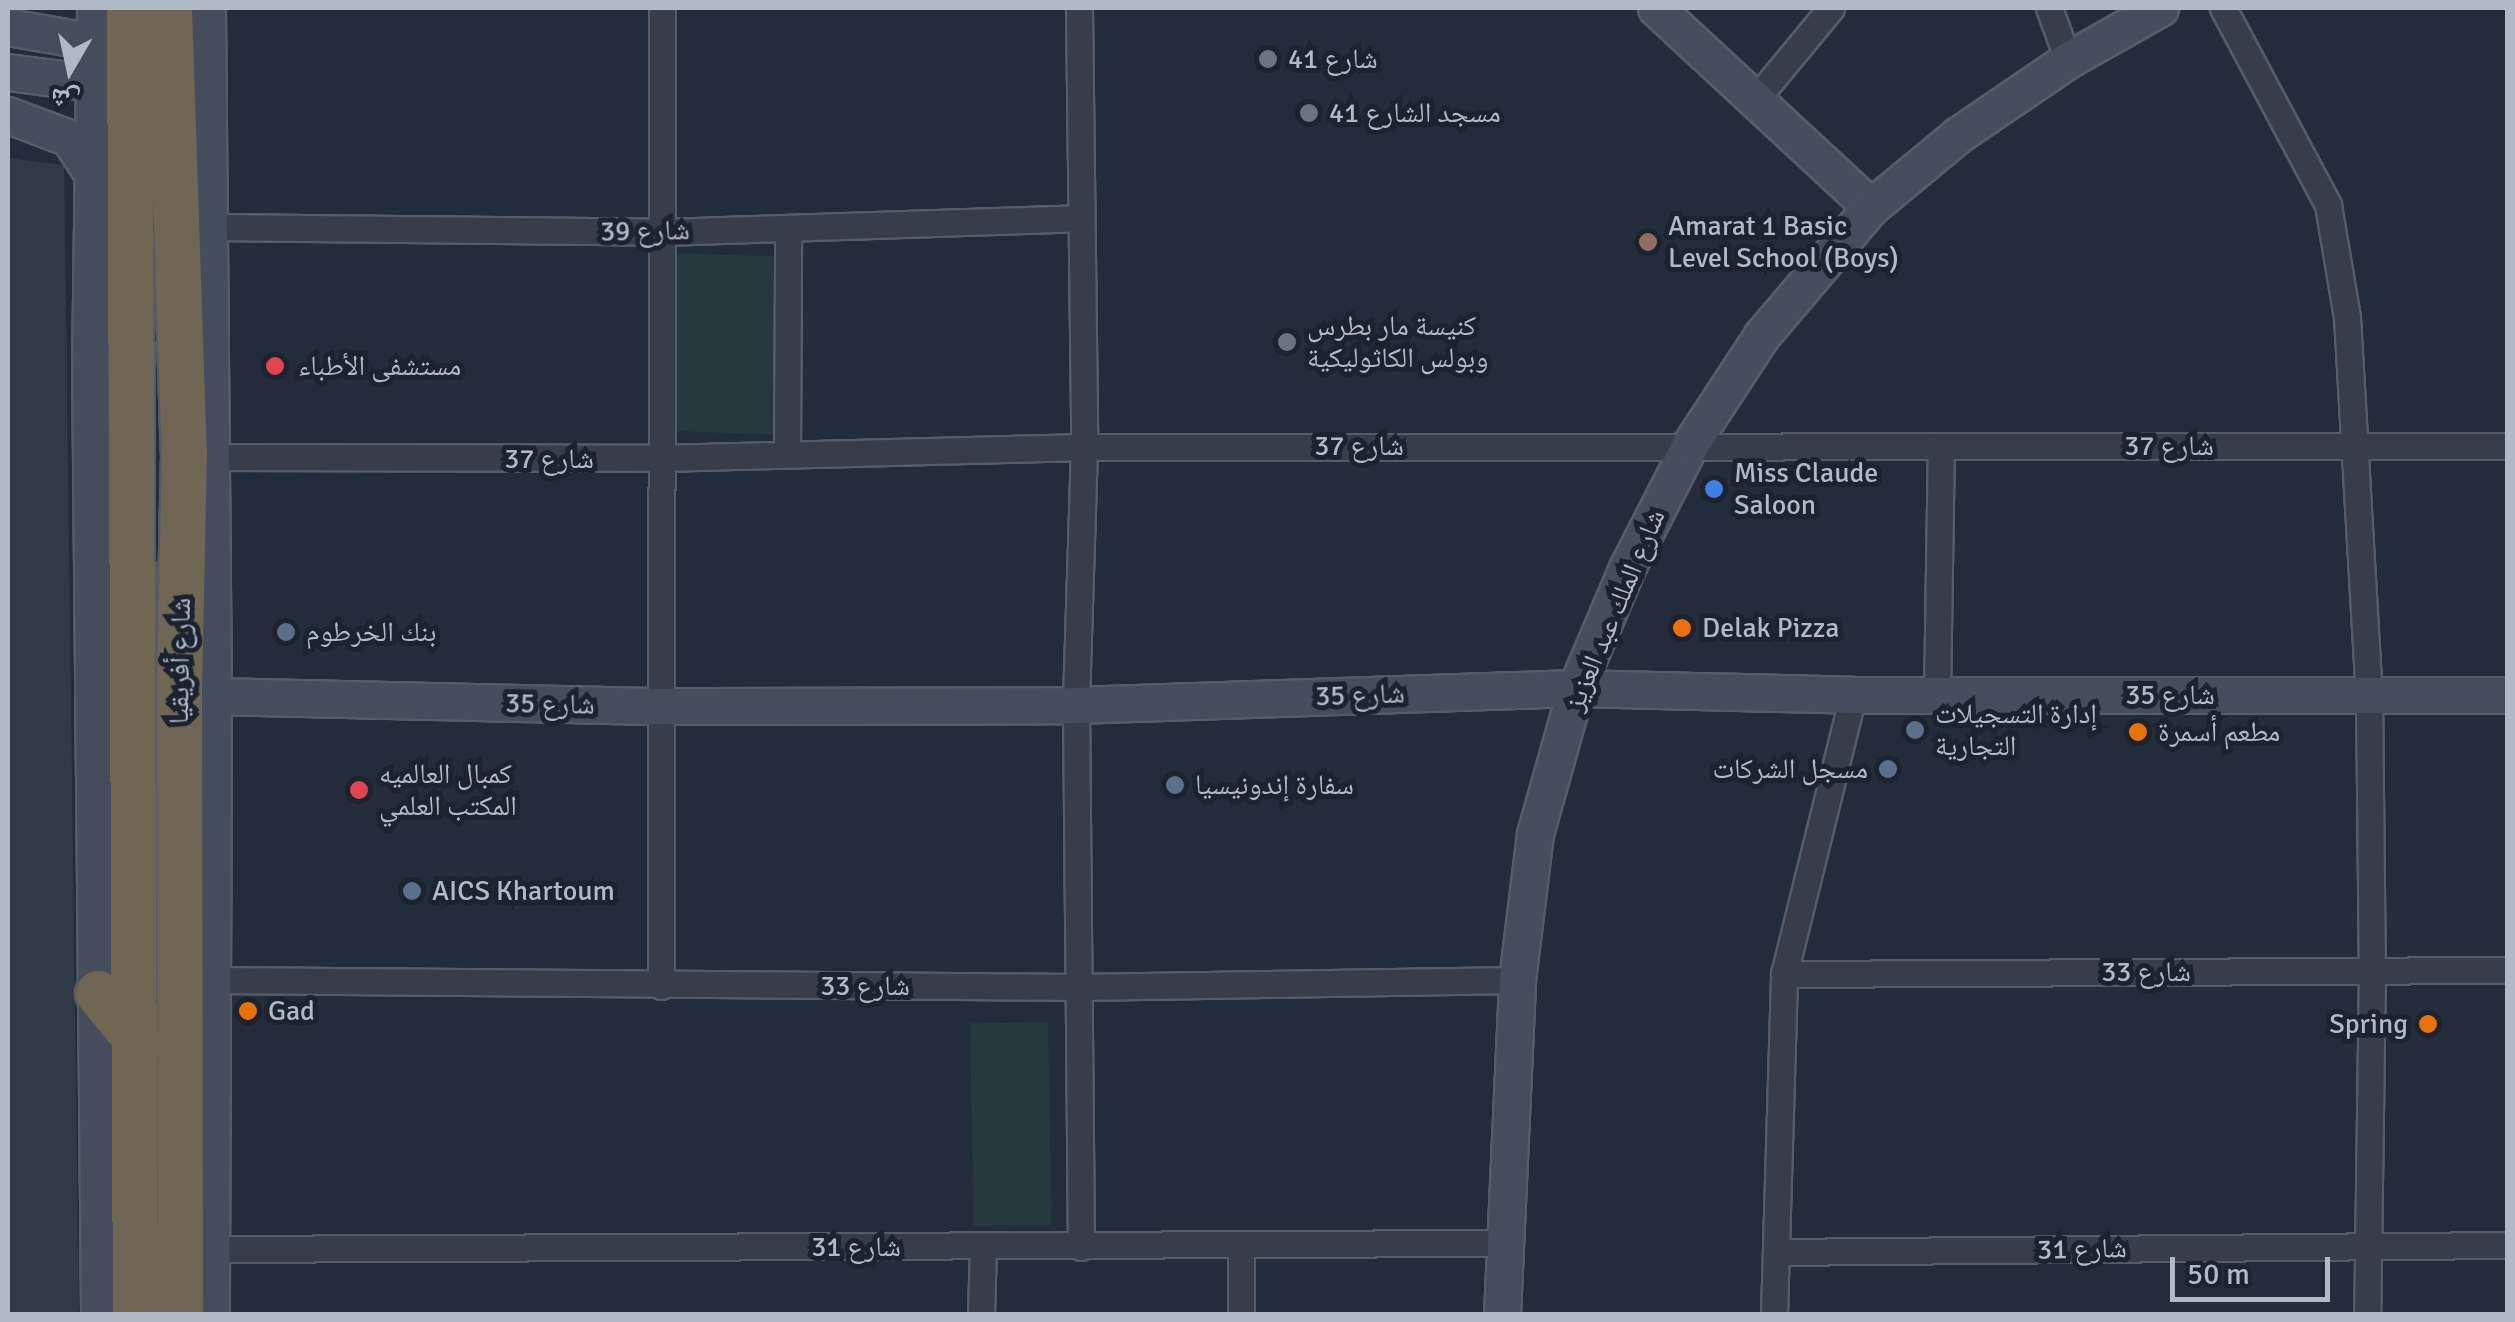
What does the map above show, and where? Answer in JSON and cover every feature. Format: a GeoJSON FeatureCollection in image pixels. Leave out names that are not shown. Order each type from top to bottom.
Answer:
{"type":"FeatureCollection","features":[{"type":"Feature","properties":{"kind":"highway","name":"شارع أفريقيا"},"geometry":{"type":"LineString","coordinates":[[136,52],[131,694],[136,1314]]}},
{"type":"Feature","properties":{"kind":"highway","name":"شارع أفريقيا"},"geometry":{"type":"LineString","coordinates":[[136,52],[184,452],[180,1314]]}},
{"type":"Feature","properties":{"kind":"highway"},"geometry":{"type":"LineString","coordinates":[[98,993],[136,1041]]}},
{"type":"Feature","properties":{"kind":"highway"},"geometry":{"type":"LineString","coordinates":[[178,1144],[211,1228]]}},
{"type":"Feature","properties":{"kind":"street","name":"شارع أفريقيا"},"geometry":{"type":"LineString","coordinates":[[96,8],[136,52],[91,172],[99,1314]]}},
{"type":"Feature","properties":{"kind":"street","name":"شارع أفريقيا"},"geometry":{"type":"LineString","coordinates":[[207,8],[213,696],[211,1314]]}},
{"type":"Feature","properties":{"kind":"street"},"geometry":{"type":"LineString","coordinates":[[661,986],[662,8]]}},
{"type":"Feature","properties":{"kind":"street"},"geometry":{"type":"LineString","coordinates":[[1079,8],[1084,447],[1076,704],[1081,1247]]}},
{"type":"Feature","properties":{"kind":"street"},"geometry":{"type":"LineString","coordinates":[[1656,8],[1871,207]]}},
{"type":"Feature","properties":{"kind":"street"},"geometry":{"type":"LineString","coordinates":[[1755,100],[1831,8]]}},
{"type":"Feature","properties":{"kind":"street"},"geometry":{"type":"LineString","coordinates":[[2049,8],[2068,60]]}},
{"type":"Feature","properties":{"kind":"street","name":"شارع الملك عبد العزيز"},"geometry":{"type":"LineString","coordinates":[[1502,1314],[1502,1243],[1517,980],[1535,834],[1576,688],[1627,568],[1690,445],[1762,336],[1871,207],[1958,135],[2068,60],[2160,8]]}},
{"type":"Feature","properties":{"kind":"street"},"geometry":{"type":"LineString","coordinates":[[2223,8],[2328,205],[2344,284],[2368,694],[2372,971],[2367,1314]]}},
{"type":"Feature","properties":{"kind":"street"},"geometry":{"type":"LineString","coordinates":[[8,27],[136,52]]}},
{"type":"Feature","properties":{"kind":"street"},"geometry":{"type":"LineString","coordinates":[[8,72],[136,52]]}},
{"type":"Feature","properties":{"kind":"street"},"geometry":{"type":"LineString","coordinates":[[8,115],[69,138],[91,172]]}},
{"type":"Feature","properties":{"kind":"street","name":"شارع 39"},"geometry":{"type":"LineString","coordinates":[[210,227],[662,232],[1079,218]]}},
{"type":"Feature","properties":{"kind":"street"},"geometry":{"type":"LineString","coordinates":[[787,454],[788,228]]}},
{"type":"Feature","properties":{"kind":"street"},"geometry":{"type":"LineString","coordinates":[[1937,696],[1942,446]]}},
{"type":"Feature","properties":{"kind":"street","name":"شارع 37"},"geometry":{"type":"LineString","coordinates":[[211,457],[661,458],[1084,447],[2508,446]]}},
{"type":"Feature","properties":{"kind":"street","name":"شارع 35"},"geometry":{"type":"LineString","coordinates":[[213,696],[662,706],[1076,704],[1576,688],[1937,696],[2508,695]]}},
{"type":"Feature","properties":{"kind":"street"},"geometry":{"type":"LineString","coordinates":[[1774,1314],[1784,974],[1853,695]]}},
{"type":"Feature","properties":{"kind":"street","name":"شارع 33"},"geometry":{"type":"LineString","coordinates":[[1784,974],[2508,970]]}},
{"type":"Feature","properties":{"kind":"street","name":"شارع 33"},"geometry":{"type":"LineString","coordinates":[[213,980],[1078,987],[1517,980]]}},
{"type":"Feature","properties":{"kind":"street","name":"شارع 31"},"geometry":{"type":"LineString","coordinates":[[211,1228],[983,1247],[1502,1243]]}},
{"type":"Feature","properties":{"kind":"street","name":"شارع 31"},"geometry":{"type":"LineString","coordinates":[[1776,1252],[2508,1246]]}},
{"type":"Feature","properties":{"kind":"street"},"geometry":{"type":"LineString","coordinates":[[981,1314],[983,1247]]}},
{"type":"Feature","properties":{"kind":"street"},"geometry":{"type":"LineString","coordinates":[[1241,1247],[1242,1314]]}},
{"type":"Feature","properties":{"kind":"shaded area"},"geometry":{"type":"Polygon","coordinates":[[[8,158],[64,165],[79,1314],[8,1314],[8,158]]]}},
{"type":"Feature","properties":{"kind":"shaded area"},"geometry":{"type":"Polygon","coordinates":[[[676,253],[784,257],[778,435],[670,431],[676,253]]]}},
{"type":"Feature","properties":{"kind":"shaded area"},"geometry":{"type":"Polygon","coordinates":[[[1048,1022],[1052,1225],[974,1226],[970,1023],[1048,1022]]]}},
{"type":"Feature","properties":{"kind":"place","name":"شارع 41"},"geometry":{"type":"Point","coordinates":[1268,59]}},
{"type":"Feature","properties":{"kind":"place","name":"مسجد الشارع 41"},"geometry":{"type":"Point","coordinates":[1309,113]}},
{"type":"Feature","properties":{"kind":"place","name":"Amarat 1 Basic Level School (Boys)"},"geometry":{"type":"Point","coordinates":[1648,242]}},
{"type":"Feature","properties":{"kind":"place","name":"كنيسة مار بطرس وبولس الكاثوليكية"},"geometry":{"type":"Point","coordinates":[1287,342]}},
{"type":"Feature","properties":{"kind":"place","name":"مستشفی الأطباء"},"geometry":{"type":"Point","coordinates":[275,366]}},
{"type":"Feature","properties":{"kind":"place","name":"Miss Claude Saloon"},"geometry":{"type":"Point","coordinates":[1714,489]}},
{"type":"Feature","properties":{"kind":"place","name":"Delak Pizza"},"geometry":{"type":"Point","coordinates":[1682,628]}},
{"type":"Feature","properties":{"kind":"place","name":"بنك الخرطوم"},"geometry":{"type":"Point","coordinates":[286,632]}},
{"type":"Feature","properties":{"kind":"place","name":"إدارة التسجيلات التجارية"},"geometry":{"type":"Point","coordinates":[1915,730]}},
{"type":"Feature","properties":{"kind":"place","name":"مطعم أسمرة"},"geometry":{"type":"Point","coordinates":[2138,732]}},
{"type":"Feature","properties":{"kind":"place","name":"مسجل الشركات"},"geometry":{"type":"Point","coordinates":[1888,769]}},
{"type":"Feature","properties":{"kind":"place","name":"سفارة إندونيسيا"},"geometry":{"type":"Point","coordinates":[1175,785]}},
{"type":"Feature","properties":{"kind":"place","name":"كمبال العالميه المكتب العلمي"},"geometry":{"type":"Point","coordinates":[359,790]}},
{"type":"Feature","properties":{"kind":"place","name":"AICS Khartoum"},"geometry":{"type":"Point","coordinates":[412,891]}},
{"type":"Feature","properties":{"kind":"place","name":"Gad"},"geometry":{"type":"Point","coordinates":[248,1011]}},
{"type":"Feature","properties":{"kind":"place","name":"Spring"},"geometry":{"type":"Point","coordinates":[2428,1024]}}]}
